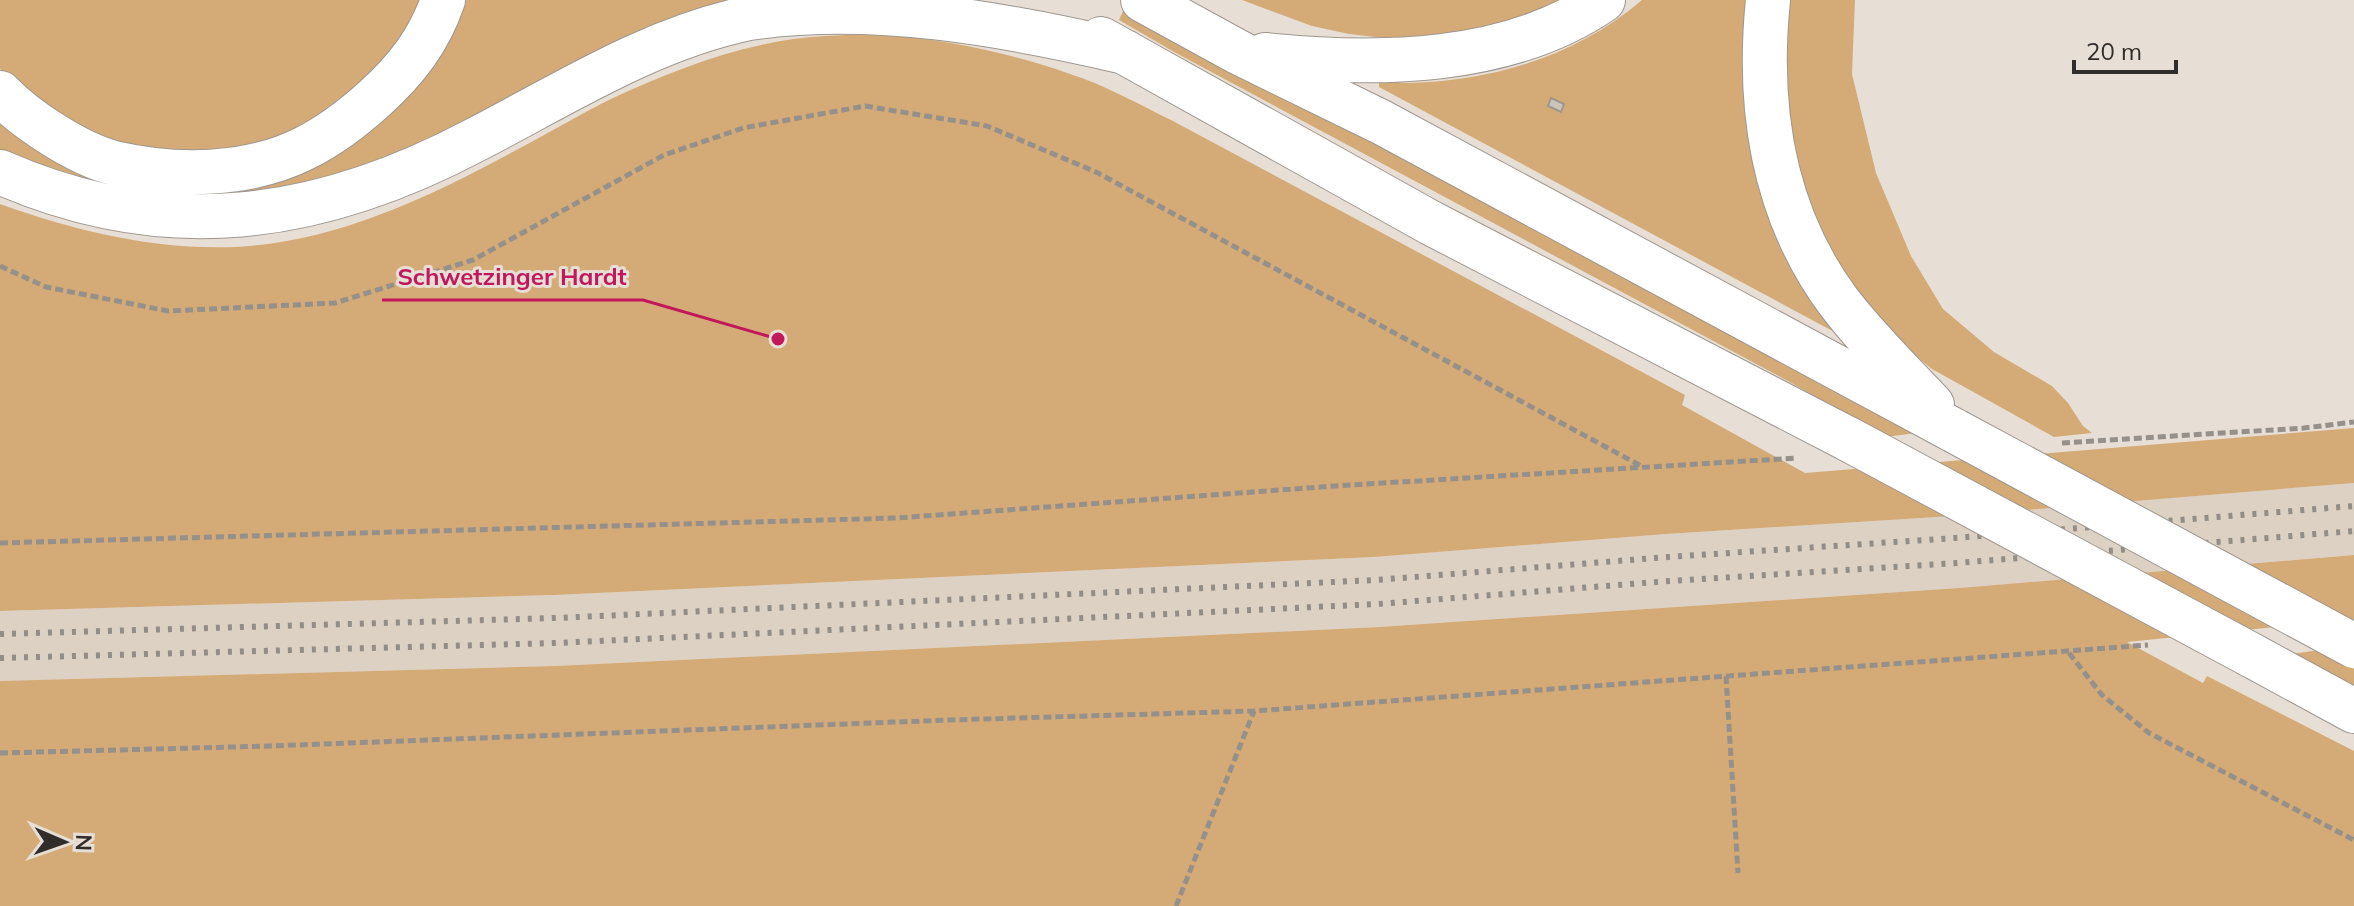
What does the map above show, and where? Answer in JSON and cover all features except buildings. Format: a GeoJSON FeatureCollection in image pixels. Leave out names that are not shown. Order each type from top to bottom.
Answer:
{"type":"FeatureCollection","features":[{"type":"Feature","properties":{"kind":"highway"},"geometry":{"type":"LineString","coordinates":[[0,93],[12,106],[56,137],[111,162],[154,170],[204,172],[257,166],[303,149],[347,123],[397,78],[417,53],[436,22],[443,0]]}},
{"type":"Feature","properties":{"kind":"highway"},"geometry":{"type":"LineString","coordinates":[[1029,0],[1431,223],[1850,440],[2354,711]]}},
{"type":"Feature","properties":{"kind":"highway"},"geometry":{"type":"LineString","coordinates":[[1143,0],[1238,52],[1381,122],[2354,646]]}},
{"type":"Feature","properties":{"kind":"highway"},"geometry":{"type":"LineString","coordinates":[[1238,52],[1298,58],[1381,60],[1470,51],[1536,33],[1567,21],[1603,0]]}},
{"type":"Feature","properties":{"kind":"highway"},"geometry":{"type":"LineString","coordinates":[[1768,0],[1764,87],[1768,122],[1781,189],[1795,226],[1814,265],[1840,303],[1955,431]]}},
{"type":"Feature","properties":{"kind":"highway"},"geometry":{"type":"LineString","coordinates":[[0,172],[58,195],[97,205],[168,215],[265,214],[299,208],[362,191],[432,162],[636,56],[706,30],[787,12],[832,8],[919,13],[1049,34],[1125,52]]}},
{"type":"Feature","properties":{"kind":"path"},"geometry":{"type":"LineString","coordinates":[[0,266],[46,287],[168,311],[335,303],[473,260],[664,155],[743,128],[865,106],[987,126],[1096,172],[1643,467]]}},
{"type":"Feature","properties":{"kind":"path"},"geometry":{"type":"LineString","coordinates":[[0,543],[897,518],[1663,466]]}},
{"type":"Feature","properties":{"kind":"path"},"geometry":{"type":"LineString","coordinates":[[0,753],[1254,711],[2069,652],[2102,695],[2149,733],[2354,840]]}},
{"type":"Feature","properties":{"kind":"path"},"geometry":{"type":"LineString","coordinates":[[1726,676],[1738,873]]}},
{"type":"Feature","properties":{"kind":"path"},"geometry":{"type":"LineString","coordinates":[[1176,906],[1254,711]]}},
{"type":"Feature","properties":{"kind":"shaded area"},"geometry":{"type":"Polygon","coordinates":[[[0,0],[429,0],[401,53],[304,132],[223,155],[143,152],[68,124],[0,69],[0,0]]]}},
{"type":"Feature","properties":{"kind":"shaded area"},"geometry":{"type":"Polygon","coordinates":[[[465,0],[788,0],[335,186],[191,203],[0,159],[0,111],[116,179],[362,137],[403,102],[439,53],[465,0]]]}},
{"type":"Feature","properties":{"kind":"shaded area"},"geometry":{"type":"Polygon","coordinates":[[[1242,0],[1573,0],[1535,18],[1409,41],[1312,26],[1242,0]]]}},
{"type":"Feature","properties":{"kind":"shaded area"},"geometry":{"type":"Polygon","coordinates":[[[1642,0],[1752,0],[1840,335],[1379,87],[1379,81],[1410,83],[1473,77],[1534,61],[1591,36],[1642,0]]]}},
{"type":"Feature","properties":{"kind":"shaded area"},"geometry":{"type":"Polygon","coordinates":[[[1783,0],[1855,0],[1852,74],[1876,173],[1911,256],[1943,309],[1994,352],[2052,386],[2092,433],[2054,437],[1932,369],[1901,344],[1847,288],[1798,187],[1780,62],[1783,0]]]}},
{"type":"Feature","properties":{"kind":"shaded area"},"geometry":{"type":"Polygon","coordinates":[[[1124,9],[1916,433],[1885,437],[1788,381],[1176,53],[1119,20],[1124,9]]]}},
{"type":"Feature","properties":{"kind":"shaded area"},"geometry":{"type":"Polygon","coordinates":[[[888,34],[1003,54],[1083,78],[1121,95],[1685,395],[1682,405],[1805,473],[2354,428],[2354,483],[1953,516],[1374,557],[554,595],[0,611],[0,204],[64,225],[166,245],[234,247],[302,238],[367,219],[431,193],[613,98],[704,61],[793,39],[888,34]]]}},
{"type":"Feature","properties":{"kind":"shaded area"},"geometry":{"type":"Polygon","coordinates":[[[2354,483],[2354,555],[1959,588],[1379,627],[555,666],[0,681],[0,611],[554,595],[1374,557],[1953,516],[2354,483]]]}},
{"type":"Feature","properties":{"kind":"shaded area"},"geometry":{"type":"Polygon","coordinates":[[[2354,555],[2354,619],[2127,642],[2203,683],[2207,676],[2354,751],[2354,906],[0,906],[0,681],[555,666],[1379,627],[1959,588],[2354,555]]]}},
{"type":"Feature","properties":{"kind":"shaded area"},"geometry":{"type":"Polygon","coordinates":[[[2320,650],[2354,669],[2354,686],[2291,654],[2320,650]]]}},
{"type":"Feature","properties":{"kind":"railway"},"geometry":{"type":"LineString","coordinates":[[0,634],[556,618],[1376,580],[2354,506]]}},
{"type":"Feature","properties":{"kind":"railway"},"geometry":{"type":"LineString","coordinates":[[0,658],[556,643],[1378,604],[2354,531]]}},
{"type":"Feature","properties":{"kind":"place","name":"Schwetzinger Hardt"},"geometry":{"type":"Point","coordinates":[778,339]}}]}
